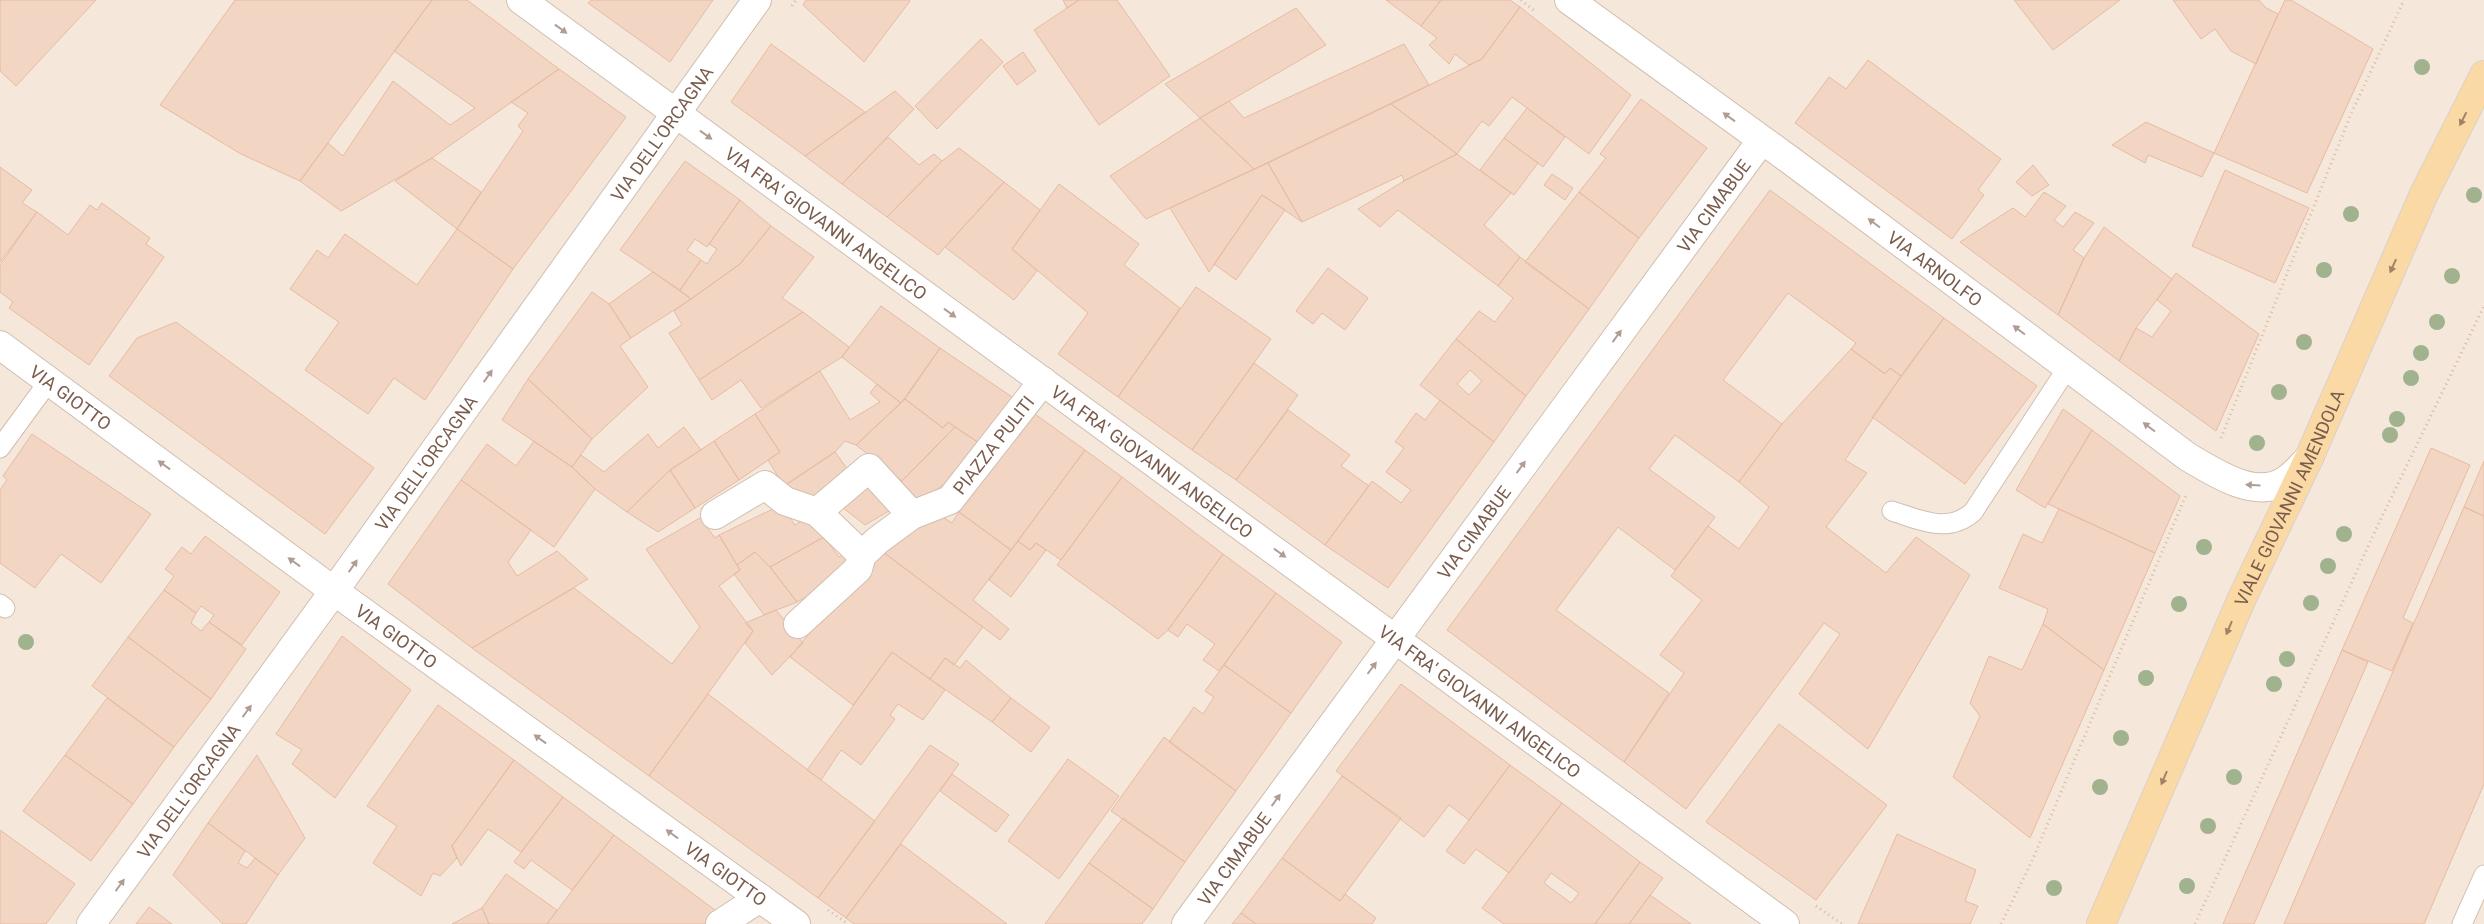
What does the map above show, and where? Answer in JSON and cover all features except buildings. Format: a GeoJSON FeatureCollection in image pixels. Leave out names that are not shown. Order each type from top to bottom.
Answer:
{"type":"FeatureCollection","features":[{"type":"Feature","properties":{"kind":"main road","name":"VIALE GIOVANNI AMENDOLA"},"geometry":{"type":"LineString","coordinates":[[2108,922],[2243,596],[2309,458],[2424,194],[2484,76]]}},
{"type":"Feature","properties":{"kind":"street","name":"VIA FRA' GIOVANNI ANGELICO"},"geometry":{"type":"LineString","coordinates":[[521,0],[1785,924]]}},
{"type":"Feature","properties":{"kind":"street","name":"VIA DELL'ORCAGNA"},"geometry":{"type":"LineString","coordinates":[[91,924],[334,591],[757,0]]}},
{"type":"Feature","properties":{"kind":"street","name":"VIA ARNOLFO"},"geometry":{"type":"LineString","coordinates":[[1569,0],[1761,141],[1790,160],[2188,457],[2223,477],[2245,485],[2268,486],[2286,480],[2309,458]]}},
{"type":"Feature","properties":{"kind":"street","name":"VIA CIMABUE"},"geometry":{"type":"LineString","coordinates":[[1186,924],[1761,141]]}},
{"type":"Feature","properties":{"kind":"street","name":"VIA GIOTTO"},"geometry":{"type":"LineString","coordinates":[[0,344],[334,591],[796,924]]}},
{"type":"Feature","properties":{"kind":"street","name":"PIAZZA PULITI"},"geometry":{"type":"LineString","coordinates":[[798,624],[858,569],[862,555],[878,540],[912,515],[950,500],[1043,380]]}},
{"type":"Feature","properties":{"kind":"street"},"geometry":{"type":"LineString","coordinates":[[817,512],[869,468],[912,515]]}},
{"type":"Feature","properties":{"kind":"street"},"geometry":{"type":"LineString","coordinates":[[715,515],[765,485],[785,501],[817,512],[862,555]]}},
{"type":"Feature","properties":{"kind":"street"},"geometry":{"type":"LineString","coordinates":[[720,924],[760,898]]}},
{"type":"Feature","properties":{"kind":"lane"},"geometry":{"type":"LineString","coordinates":[[1892,511],[1930,523],[1947,525],[1963,521],[1973,512],[2068,367]]}},
{"type":"Feature","properties":{"kind":"lane"},"geometry":{"type":"LineString","coordinates":[[0,448],[49,381]]}},
{"type":"Feature","properties":{"kind":"lane"},"geometry":{"type":"LineString","coordinates":[[2462,924],[2484,875]]}},
{"type":"Feature","properties":{"kind":"path"},"geometry":{"type":"LineString","coordinates":[[2212,435],[2220,441],[2351,114],[2404,0]]}},
{"type":"Feature","properties":{"kind":"path"},"geometry":{"type":"LineString","coordinates":[[2195,924],[2378,527],[2484,306]]}},
{"type":"Feature","properties":{"kind":"path"},"geometry":{"type":"LineString","coordinates":[[2001,924],[2032,861],[2187,493]]}},
{"type":"Feature","properties":{"kind":"shaded area"},"geometry":{"type":"Polygon","coordinates":[[[0,0],[2484,0],[2484,924],[0,924],[0,0]]]}}]}
